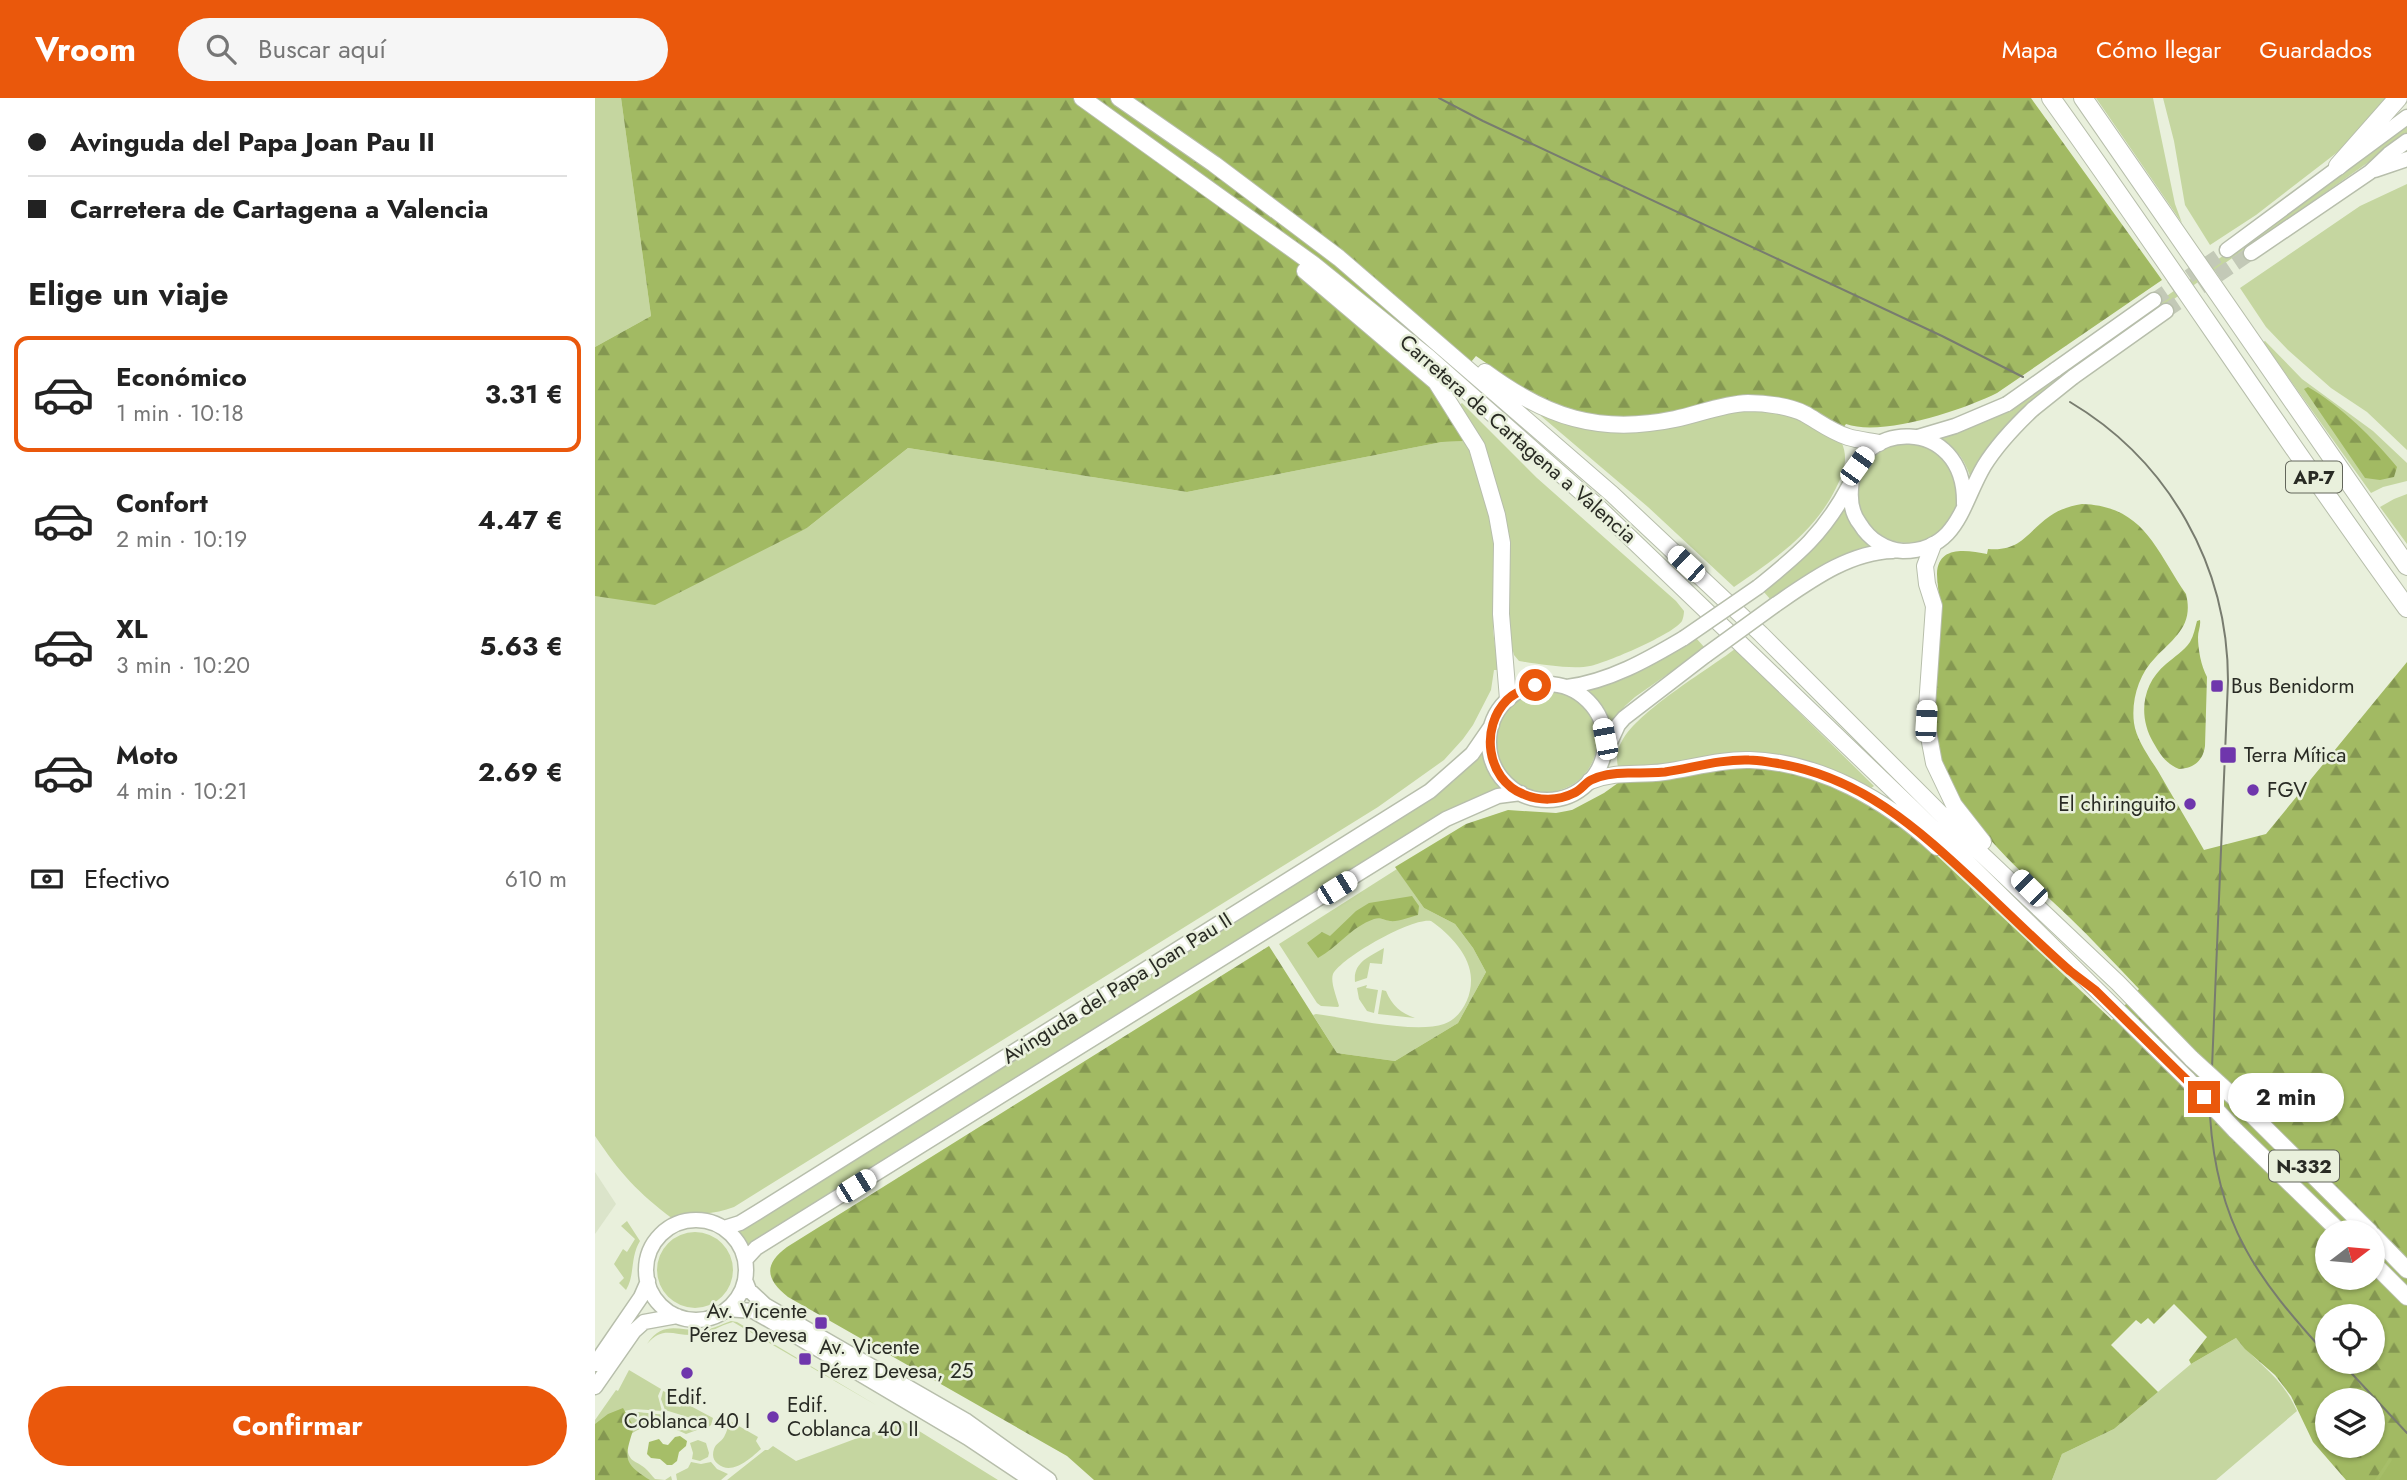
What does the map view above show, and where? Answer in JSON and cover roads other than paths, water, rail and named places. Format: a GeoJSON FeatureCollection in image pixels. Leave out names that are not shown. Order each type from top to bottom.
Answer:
{"type":"FeatureCollection","features":[{"type":"Feature","properties":{"kind":"highway","name":"Carretera de Cartagena a Valencia"},"geometry":{"type":"LineString","coordinates":[[1082,98],[1313,264],[1597,506],[1914,810],[2328,1220]]}},
{"type":"Feature","properties":{"kind":"highway","name":"Carretera de Cartagena a Valencia"},"geometry":{"type":"LineString","coordinates":[[1119,98],[1214,164],[1339,258],[1622,503],[1761,634],[1972,845],[2118,983],[2357,1220]]}},
{"type":"Feature","properties":{"kind":"highway","name":"AP-7"},"geometry":{"type":"LineString","coordinates":[[2051,98],[2407,608]]}},
{"type":"Feature","properties":{"kind":"highway","name":"AP-7"},"geometry":{"type":"LineString","coordinates":[[2083,98],[2407,566]]}},
{"type":"Feature","properties":{"kind":"highway"},"geometry":{"type":"LineString","coordinates":[[2338,166],[2398,98]]}},
{"type":"Feature","properties":{"kind":"highway"},"geometry":{"type":"LineString","coordinates":[[1199,181],[1436,382],[1477,447],[1497,515],[1502,543],[1500,614],[1508,699]]}},
{"type":"Feature","properties":{"kind":"highway"},"geometry":{"type":"LineString","coordinates":[[1339,258],[1415,314],[1487,374],[1522,398],[1554,413],[1584,421],[1629,426],[1717,407],[1748,403],[1774,405],[1802,412],[1846,437],[1879,443]]}},
{"type":"Feature","properties":{"kind":"highway"},"geometry":{"type":"LineString","coordinates":[[1933,545],[1925,566],[1934,606],[1926,721],[1934,763],[1954,805],[1973,831],[2118,983]]}},
{"type":"Feature","properties":{"kind":"highway"},"geometry":{"type":"LineString","coordinates":[[1590,781],[1611,774],[1661,772],[1750,760],[1819,772],[1872,798],[1925,836],[2070,971],[2095,990]]}},
{"type":"Feature","properties":{"kind":"highway","name":"Carretera de Cartagena a Valencia"},"geometry":{"type":"LineString","coordinates":[[2385,1248],[2407,1270]]}},
{"type":"Feature","properties":{"kind":"highway"},"geometry":{"type":"LineString","coordinates":[[2385,1275],[2407,1297]]}},
{"type":"Feature","properties":{"kind":"main road"},"geometry":{"type":"LineString","coordinates":[[2227,250],[2407,117]]}},
{"type":"Feature","properties":{"kind":"main road"},"geometry":{"type":"LineString","coordinates":[[2251,253],[2370,172],[2407,141]]}},
{"type":"Feature","properties":{"kind":"main road"},"geometry":{"type":"LineString","coordinates":[[2370,172],[2407,159]]}},
{"type":"Feature","properties":{"kind":"main road"},"geometry":{"type":"LineString","coordinates":[[1918,437],[1955,426],[2007,404],[2154,300]]}},
{"type":"Feature","properties":{"kind":"main road"},"geometry":{"type":"LineString","coordinates":[[1590,781],[1624,718],[1775,605],[1828,571],[1865,554],[1876,551],[1916,551],[1933,545],[1952,530],[1985,464],[2032,409],[2166,311]]}},
{"type":"Feature","properties":{"kind":"main road"},"geometry":{"type":"LineString","coordinates":[[1566,687],[1586,684],[1622,672],[1653,657],[1758,587],[1801,553],[1819,534],[1837,509],[1857,466],[1866,453],[1879,443],[1900,436],[1918,437],[1935,443],[1949,454],[1959,469],[1964,486],[1964,504]]}},
{"type":"Feature","properties":{"kind":"main road"},"geometry":{"type":"LineString","coordinates":[[1851,481],[1850,500],[1860,526],[1880,544],[1898,551]]}},
{"type":"Feature","properties":{"kind":"main road"},"geometry":{"type":"LineString","coordinates":[[1508,699],[1520,690],[1551,684],[1566,687],[1581,695],[1594,707],[1602,722],[1605,739],[1603,757]]}},
{"type":"Feature","properties":{"kind":"main road","name":"Avinguda del Papa Joan Pau II"},"geometry":{"type":"LineString","coordinates":[[724,1228],[740,1223],[765,1208],[1430,791],[1472,754],[1508,699]]}},
{"type":"Feature","properties":{"kind":"main road"},"geometry":{"type":"LineString","coordinates":[[1492,725],[1490,741],[1495,764],[1508,784],[1521,793]]}},
{"type":"Feature","properties":{"kind":"main road","name":"Avinguda del Papa Joan Pau II"},"geometry":{"type":"LineString","coordinates":[[745,1260],[756,1248],[1445,819],[1498,796],[1521,793],[1539,799],[1557,799],[1575,792],[1590,781]]}},
{"type":"Feature","properties":{"kind":"main road"},"geometry":{"type":"LineString","coordinates":[[695,1219],[724,1228],[741,1246],[745,1260],[745,1280],[739,1296],[727,1309],[716,1316],[703,1319],[677,1316],[653,1296],[648,1281],[646,1266],[656,1239],[680,1222],[695,1219]]}},
{"type":"Feature","properties":{"kind":"main road"},"geometry":{"type":"LineString","coordinates":[[745,1280],[749,1290],[765,1305],[965,1420],[1049,1480]]}},
{"type":"Feature","properties":{"kind":"main road"},"geometry":{"type":"LineString","coordinates":[[595,1364],[641,1297],[648,1281]]}},
{"type":"Feature","properties":{"kind":"main road"},"geometry":{"type":"LineString","coordinates":[[727,1309],[753,1311],[968,1438],[1031,1480]]}},
{"type":"Feature","properties":{"kind":"main road"},"geometry":{"type":"LineString","coordinates":[[595,1387],[634,1331],[645,1322],[677,1316]]}},
{"type":"Feature","properties":{"kind":"waterway"},"geometry":{"type":"LineString","coordinates":[[2377,1480],[2390,1460]]}},
{"type":"Feature","properties":{"kind":"tunnel"},"geometry":{"type":"LineString","coordinates":[[2154,300],[2227,250]]}},
{"type":"Feature","properties":{"kind":"tunnel"},"geometry":{"type":"LineString","coordinates":[[2166,311],[2251,253]]}},
{"type":"Feature","properties":{"kind":"tram line"},"geometry":{"type":"LineString","coordinates":[[1439,98],[2023,377]]}},
{"type":"Feature","properties":{"kind":"tram line"},"geometry":{"type":"LineString","coordinates":[[2070,402],[2105,426],[2136,454],[2163,486],[2186,520],[2204,558],[2217,597],[2225,638],[2228,681],[2210,1116],[2214,1154],[2231,1219],[2245,1247],[2280,1300],[2315,1342]]}},
{"type":"Feature","properties":{"kind":"tram line"},"geometry":{"type":"LineString","coordinates":[[2352,1374],[2407,1433]]}},
{"type":"Feature","properties":{"kind":"place","name":"Bus Benidorm"},"geometry":{"type":"Point","coordinates":[2217,686]}},
{"type":"Feature","properties":{"kind":"place","name":"Terra Mítica"},"geometry":{"type":"Point","coordinates":[2228,755]}},
{"type":"Feature","properties":{"kind":"place","name":"FGV"},"geometry":{"type":"Point","coordinates":[2253,790]}},
{"type":"Feature","properties":{"kind":"place","name":"El chiringuito"},"geometry":{"type":"Point","coordinates":[2190,804]}},
{"type":"Feature","properties":{"kind":"place","name":"Av. Vicente Pérez Devesa"},"geometry":{"type":"Point","coordinates":[821,1323]}},
{"type":"Feature","properties":{"kind":"place","name":"Av. Vicente Pérez Devesa, 25"},"geometry":{"type":"Point","coordinates":[805,1359]}},
{"type":"Feature","properties":{"kind":"place","name":"Edif. Coblanca 40 I"},"geometry":{"type":"Point","coordinates":[687,1373]}},
{"type":"Feature","properties":{"kind":"place","name":"Edif. Coblanca 40 II"},"geometry":{"type":"Point","coordinates":[773,1417]}}]}
